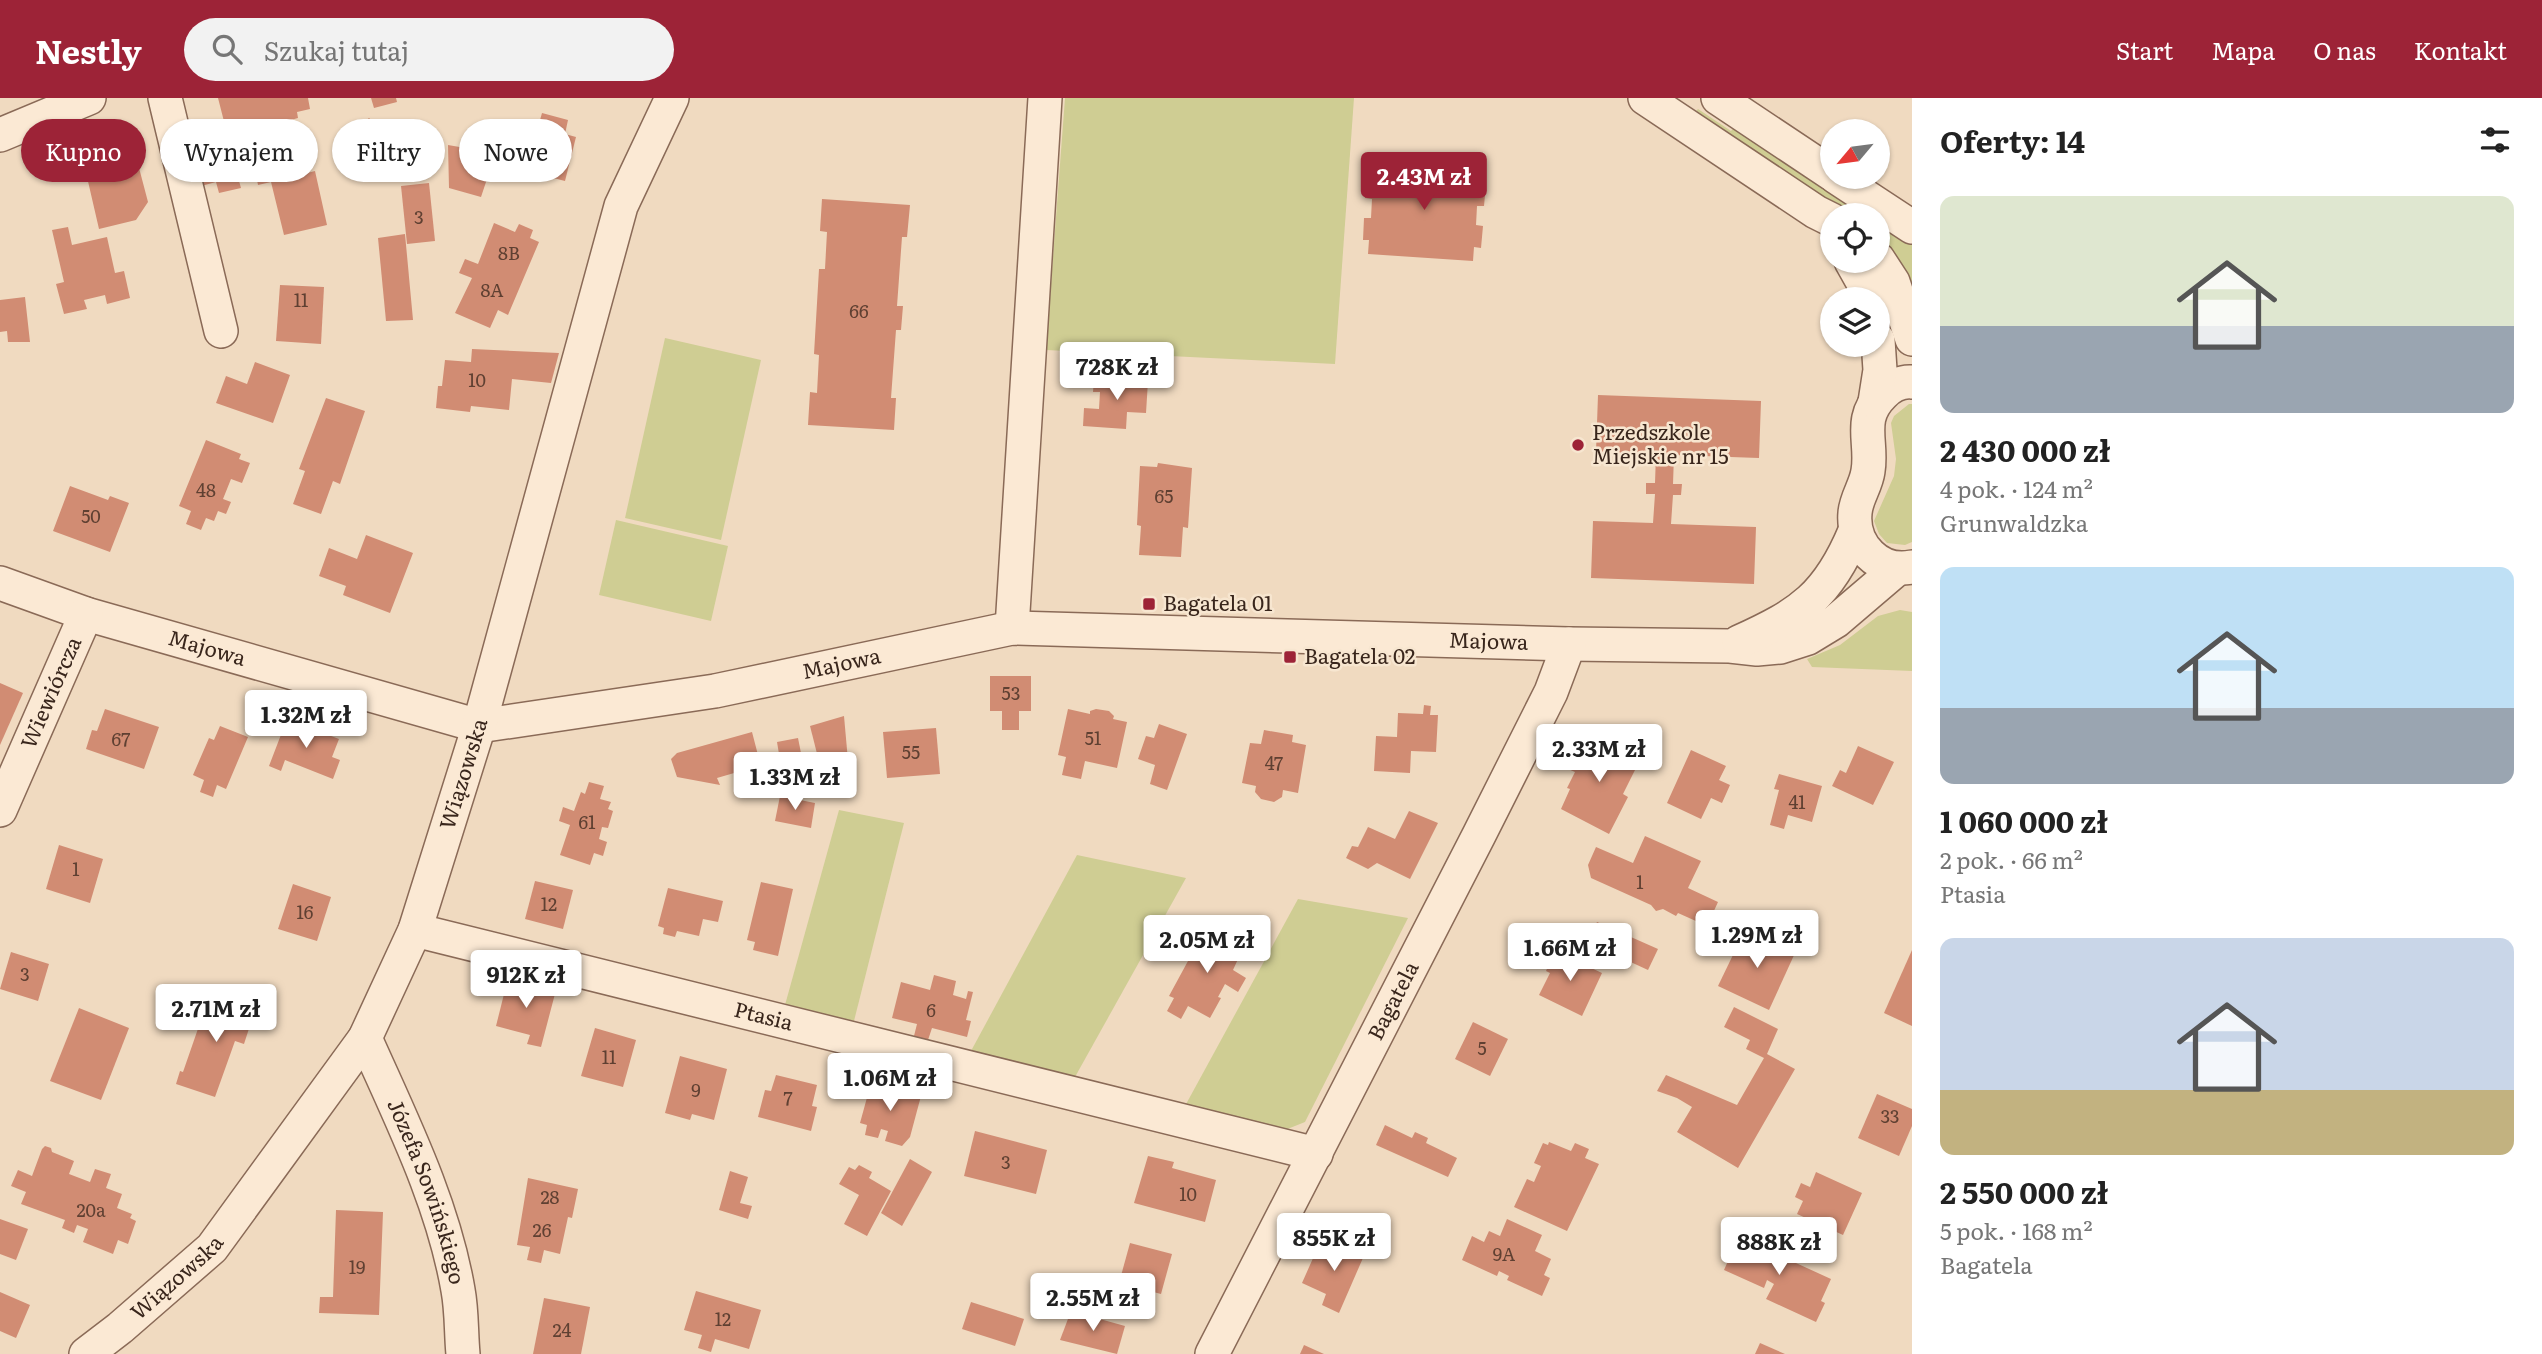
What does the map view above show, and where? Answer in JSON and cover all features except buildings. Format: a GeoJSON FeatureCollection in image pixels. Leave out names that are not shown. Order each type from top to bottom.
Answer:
{"type":"FeatureCollection","features":[{"type":"Feature","properties":{"kind":"street"},"geometry":{"type":"LineString","coordinates":[[0,135],[89,98]]}},
{"type":"Feature","properties":{"kind":"street"},"geometry":{"type":"LineString","coordinates":[[165,98],[221,331]]}},
{"type":"Feature","properties":{"kind":"street","name":"Wiązowska"},"geometry":{"type":"LineString","coordinates":[[86,1354],[212,1248],[365,1038],[415,930],[479,726],[621,206],[672,98]]}},
{"type":"Feature","properties":{"kind":"street"},"geometry":{"type":"LineString","coordinates":[[1012,628],[1045,98]]}},
{"type":"Feature","properties":{"kind":"street"},"geometry":{"type":"LineString","coordinates":[[1645,98],[1820,216]]}},
{"type":"Feature","properties":{"kind":"street"},"geometry":{"type":"LineString","coordinates":[[1718,98],[1820,166]]}},
{"type":"Feature","properties":{"kind":"street"},"geometry":{"type":"LineString","coordinates":[[1855,189],[1912,227]]}},
{"type":"Feature","properties":{"kind":"street"},"geometry":{"type":"LineString","coordinates":[[1887,273],[1893,282],[1912,339]]}},
{"type":"Feature","properties":{"kind":"street"},"geometry":{"type":"LineString","coordinates":[[1718,646],[1792,616],[1808,603],[1841,564],[1855,531],[1855,512],[1869,470],[1866,439],[1868,419],[1875,402],[1879,357]]}},
{"type":"Feature","properties":{"kind":"street"},"geometry":{"type":"LineString","coordinates":[[1875,402],[1888,389],[1912,382]]}},
{"type":"Feature","properties":{"kind":"street"},"geometry":{"type":"LineString","coordinates":[[1855,531],[1862,547],[1874,559],[1907,569]]}},
{"type":"Feature","properties":{"kind":"street","name":"Majowa"},"geometry":{"type":"LineString","coordinates":[[0,583],[86,614],[479,726],[715,691],[1012,628],[1757,649],[1780,647],[1808,638],[1836,621],[1907,569]]}},
{"type":"Feature","properties":{"kind":"street","name":"Wiewiórcza"},"geometry":{"type":"LineString","coordinates":[[0,810],[86,614]]}},
{"type":"Feature","properties":{"kind":"street","name":"Bagatela"},"geometry":{"type":"LineString","coordinates":[[1212,1354],[1551,692],[1569,644]]}},
{"type":"Feature","properties":{"kind":"street","name":"Ptasia"},"geometry":{"type":"LineString","coordinates":[[415,930],[1316,1154]]}},
{"type":"Feature","properties":{"kind":"street","name":"Józefa Sowińskiego"},"geometry":{"type":"LineString","coordinates":[[365,1038],[416,1154],[443,1227],[458,1290],[463,1354]]}},
{"type":"Feature","properties":{"kind":"shaded area"},"geometry":{"type":"Polygon","coordinates":[[[1065,98],[1354,98],[1335,364],[1046,350],[1065,98]]]}},
{"type":"Feature","properties":{"kind":"shaded area"},"geometry":{"type":"Polygon","coordinates":[[[1698,109],[1731,131],[1734,127],[1820,184],[1820,189],[1828,189],[1849,203],[1831,203],[1696,111],[1698,109]]]}},
{"type":"Feature","properties":{"kind":"shaded area"},"geometry":{"type":"Polygon","coordinates":[[[1890,229],[1912,243],[1912,295],[1891,252],[1890,229]]]}},
{"type":"Feature","properties":{"kind":"shaded area"},"geometry":{"type":"Polygon","coordinates":[[[665,338],[761,360],[721,540],[625,518],[665,338]]]}},
{"type":"Feature","properties":{"kind":"shaded area"},"geometry":{"type":"Polygon","coordinates":[[[1912,404],[1912,542],[1905,545],[1887,543],[1879,534],[1874,521],[1894,476],[1896,459],[1891,423],[1894,416],[1912,404]]]}},
{"type":"Feature","properties":{"kind":"shaded area"},"geometry":{"type":"Polygon","coordinates":[[[616,520],[728,546],[711,621],[599,595],[616,520]]]}},
{"type":"Feature","properties":{"kind":"shaded area"},"geometry":{"type":"Polygon","coordinates":[[[1900,610],[1912,612],[1912,671],[1812,667],[1807,659],[1840,645],[1878,616],[1900,610]]]}},
{"type":"Feature","properties":{"kind":"shaded area"},"geometry":{"type":"Polygon","coordinates":[[[839,810],[904,823],[854,1021],[785,1005],[839,810]]]}},
{"type":"Feature","properties":{"kind":"shaded area"},"geometry":{"type":"Polygon","coordinates":[[[1077,855],[1186,878],[1075,1077],[971,1051],[1077,855]]]}},
{"type":"Feature","properties":{"kind":"shaded area"},"geometry":{"type":"Polygon","coordinates":[[[1298,899],[1408,918],[1305,1122],[1285,1130],[1185,1106],[1298,899]]]}},
{"type":"Feature","properties":{"kind":"place","name":"Przedszkole Miejskie nr 15"},"geometry":{"type":"Point","coordinates":[1578,445]}},
{"type":"Feature","properties":{"kind":"place","name":"Bagatela 01"},"geometry":{"type":"Point","coordinates":[1149,604]}},
{"type":"Feature","properties":{"kind":"place","name":"Bagatela 02"},"geometry":{"type":"Point","coordinates":[1290,657]}}]}
